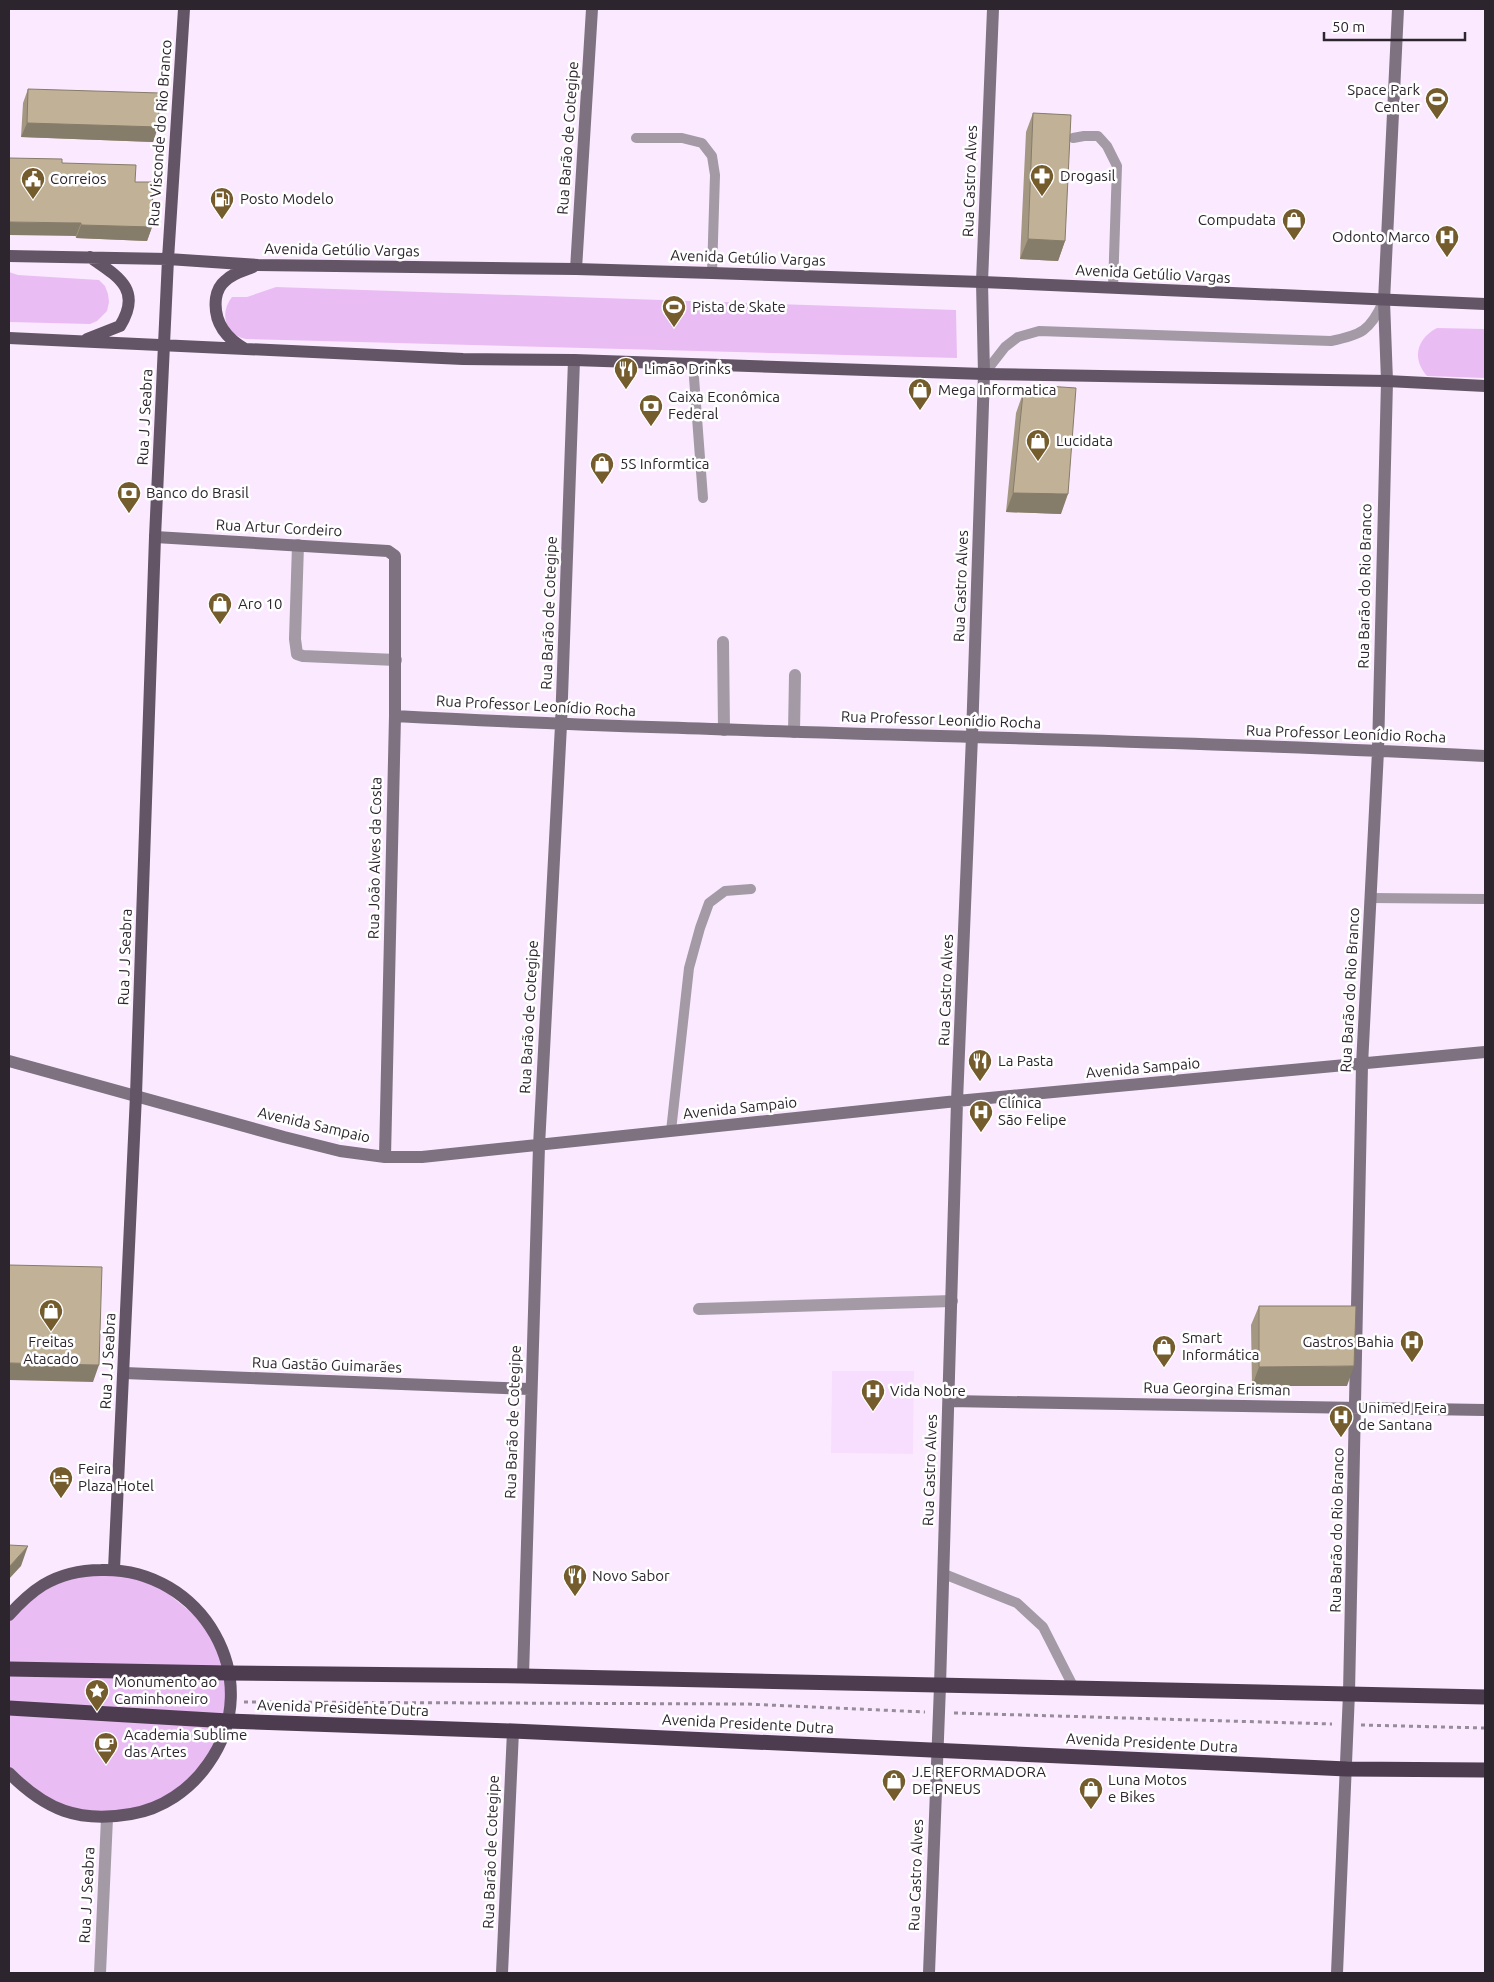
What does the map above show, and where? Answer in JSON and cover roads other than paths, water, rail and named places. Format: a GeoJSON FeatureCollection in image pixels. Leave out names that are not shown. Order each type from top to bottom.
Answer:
{"type":"FeatureCollection","features":[{"type":"Feature","properties":{"kind":"highway","name":"Avenida Presidente Dutra"},"geometry":{"type":"LineString","coordinates":[[9,1669],[229,1674],[523,1676],[1485,1697]]}},
{"type":"Feature","properties":{"kind":"highway","name":"Avenida Presidente Dutra"},"geometry":{"type":"LineString","coordinates":[[9,1708],[228,1721],[513,1731],[1347,1769],[1485,1770]]}},
{"type":"Feature","properties":{"kind":"main road","name":"Rua Visconde do Rio Branco"},"geometry":{"type":"LineString","coordinates":[[164,346],[184,9]]}},
{"type":"Feature","properties":{"kind":"main road","name":"Avenida Getúlio Vargas"},"geometry":{"type":"LineString","coordinates":[[9,256],[168,259],[258,265],[576,269],[712,273],[982,282],[1485,304]]}},
{"type":"Feature","properties":{"kind":"main road"},"geometry":{"type":"LineString","coordinates":[[80,341],[120,326],[128,307],[128,296],[125,286],[119,278],[90,257]]}},
{"type":"Feature","properties":{"kind":"main road"},"geometry":{"type":"LineString","coordinates":[[248,350],[233,342],[220,327],[215,306],[217,292],[224,282],[235,274],[258,265]]}},
{"type":"Feature","properties":{"kind":"main road"},"geometry":{"type":"LineString","coordinates":[[9,338],[463,359],[574,360],[984,374],[1387,381],[1485,386]]}},
{"type":"Feature","properties":{"kind":"main road","name":"Rua J J Seabra"},"geometry":{"type":"LineString","coordinates":[[114,1569],[136,1095],[155,537],[164,346]]}},
{"type":"Feature","properties":{"kind":"main road"},"geometry":{"type":"LineString","coordinates":[[9,1615],[25,1598],[44,1585],[66,1575],[90,1570],[114,1569],[144,1575],[172,1588],[197,1609],[213,1630],[227,1664],[230,1702],[228,1721],[214,1756],[201,1774],[177,1796],[147,1811],[107,1818],[78,1816],[51,1806],[28,1792],[9,1773]]}},
{"type":"Feature","properties":{"kind":"street","name":"Rua Barão de Cotegipe"},"geometry":{"type":"LineString","coordinates":[[576,269],[592,9]]}},
{"type":"Feature","properties":{"kind":"street","name":"Rua Castro Alves"},"geometry":{"type":"LineString","coordinates":[[929,1973],[944,1574],[957,1102],[984,374],[982,282],[993,9]]}},
{"type":"Feature","properties":{"kind":"street","name":"Rua Barão do Rio Branco"},"geometry":{"type":"LineString","coordinates":[[1337,1973],[1347,1769],[1362,1065],[1378,751],[1387,381],[1384,301],[1398,9]]}},
{"type":"Feature","properties":{"kind":"street","name":"Rua Barão de Cotegipe"},"geometry":{"type":"LineString","coordinates":[[523,1676],[530,1389],[539,1146],[561,725],[574,360]]}},
{"type":"Feature","properties":{"kind":"street","name":"Rua Artur Cordeiro"},"geometry":{"type":"LineString","coordinates":[[155,537],[388,551],[396,559]]}},
{"type":"Feature","properties":{"kind":"street"},"geometry":{"type":"LineString","coordinates":[[298,546],[295,639],[295,651],[297,654],[303,656],[396,660]]}},
{"type":"Feature","properties":{"kind":"street","name":"Rua João Alves da Costa"},"geometry":{"type":"LineString","coordinates":[[385,1157],[395,716],[396,559]]}},
{"type":"Feature","properties":{"kind":"street"},"geometry":{"type":"LineString","coordinates":[[723,642],[724,730]]}},
{"type":"Feature","properties":{"kind":"street"},"geometry":{"type":"LineString","coordinates":[[794,732],[795,675]]}},
{"type":"Feature","properties":{"kind":"street","name":"Rua Professor Leonídio Rocha"},"geometry":{"type":"LineString","coordinates":[[395,716],[561,725],[972,736],[1485,756]]}},
{"type":"Feature","properties":{"kind":"street","name":"Avenida Sampaio"},"geometry":{"type":"LineString","coordinates":[[9,1061],[340,1151],[385,1157],[422,1157],[957,1102],[1485,1052]]}},
{"type":"Feature","properties":{"kind":"street"},"geometry":{"type":"LineString","coordinates":[[699,1309],[952,1301]]}},
{"type":"Feature","properties":{"kind":"street","name":"Rua Gastão Guimarães"},"geometry":{"type":"LineString","coordinates":[[124,1373],[530,1389]]}},
{"type":"Feature","properties":{"kind":"street","name":"Rua Georgina Erisman"},"geometry":{"type":"LineString","coordinates":[[949,1401],[1485,1410]]}},
{"type":"Feature","properties":{"kind":"street","name":"Rua Barão de Cotegipe"},"geometry":{"type":"LineString","coordinates":[[502,1973],[513,1731]]}},
{"type":"Feature","properties":{"kind":"street","name":"Rua J J Seabra"},"geometry":{"type":"LineString","coordinates":[[100,1973],[107,1818]]}},
{"type":"Feature","properties":{"kind":"lane"},"geometry":{"type":"LineString","coordinates":[[1073,138],[1098,136],[1107,146],[1117,166],[1113,288]]}},
{"type":"Feature","properties":{"kind":"lane"},"geometry":{"type":"LineString","coordinates":[[636,138],[682,138],[702,143],[712,156],[715,175],[712,273]]}},
{"type":"Feature","properties":{"kind":"lane"},"geometry":{"type":"LineString","coordinates":[[984,374],[1005,347],[1018,337],[1039,332],[1331,341],[1357,336],[1375,320],[1384,301]]}},
{"type":"Feature","properties":{"kind":"lane"},"geometry":{"type":"LineString","coordinates":[[693,364],[703,498]]}},
{"type":"Feature","properties":{"kind":"lane"},"geometry":{"type":"LineString","coordinates":[[671,1132],[689,968],[700,928],[709,903],[725,891],[751,889]]}},
{"type":"Feature","properties":{"kind":"lane"},"geometry":{"type":"LineString","coordinates":[[1370,898],[1485,898]]}},
{"type":"Feature","properties":{"kind":"lane"},"geometry":{"type":"LineString","coordinates":[[944,1574],[1017,1604],[1043,1627],[1074,1688]]}},
{"type":"Feature","properties":{"kind":"place","name":"Space Park Center"},"geometry":{"type":"Point","coordinates":[1437,120]}},
{"type":"Feature","properties":{"kind":"place","name":"Drogasil"},"geometry":{"type":"Point","coordinates":[1042,197]}},
{"type":"Feature","properties":{"kind":"place","name":"Correios"},"geometry":{"type":"Point","coordinates":[33,200]}},
{"type":"Feature","properties":{"kind":"place","name":"Posto Modelo"},"geometry":{"type":"Point","coordinates":[222,220]}},
{"type":"Feature","properties":{"kind":"place","name":"Compudata"},"geometry":{"type":"Point","coordinates":[1294,241]}},
{"type":"Feature","properties":{"kind":"place","name":"Odonto Marco"},"geometry":{"type":"Point","coordinates":[1447,258]}},
{"type":"Feature","properties":{"kind":"place","name":"Pista de Skate"},"geometry":{"type":"Point","coordinates":[674,328]}},
{"type":"Feature","properties":{"kind":"place","name":"Limão Drinks"},"geometry":{"type":"Point","coordinates":[626,390]}},
{"type":"Feature","properties":{"kind":"place","name":"Mega Informatica"},"geometry":{"type":"Point","coordinates":[920,411]}},
{"type":"Feature","properties":{"kind":"place","name":"Caixa Econômica Federal"},"geometry":{"type":"Point","coordinates":[651,427]}},
{"type":"Feature","properties":{"kind":"place","name":"Lucidata"},"geometry":{"type":"Point","coordinates":[1038,462]}},
{"type":"Feature","properties":{"kind":"place","name":"5S Informtica"},"geometry":{"type":"Point","coordinates":[602,485]}},
{"type":"Feature","properties":{"kind":"place","name":"Banco do Brasil"},"geometry":{"type":"Point","coordinates":[129,514]}},
{"type":"Feature","properties":{"kind":"place","name":"Aro 10"},"geometry":{"type":"Point","coordinates":[220,625]}},
{"type":"Feature","properties":{"kind":"place","name":"La Pasta"},"geometry":{"type":"Point","coordinates":[980,1082]}},
{"type":"Feature","properties":{"kind":"place","name":"Clínica São Felipe"},"geometry":{"type":"Point","coordinates":[981,1133]}},
{"type":"Feature","properties":{"kind":"place","name":"Freitas Atacado"},"geometry":{"type":"Point","coordinates":[51,1332]}},
{"type":"Feature","properties":{"kind":"place","name":"Gastros Bahia"},"geometry":{"type":"Point","coordinates":[1412,1363]}},
{"type":"Feature","properties":{"kind":"place","name":"Smart Informática"},"geometry":{"type":"Point","coordinates":[1164,1368]}},
{"type":"Feature","properties":{"kind":"place","name":"Vida Nobre"},"geometry":{"type":"Point","coordinates":[873,1412]}},
{"type":"Feature","properties":{"kind":"place","name":"Unimed Feira de Santana"},"geometry":{"type":"Point","coordinates":[1341,1438]}},
{"type":"Feature","properties":{"kind":"place","name":"Feira Plaza Hotel"},"geometry":{"type":"Point","coordinates":[61,1499]}},
{"type":"Feature","properties":{"kind":"place","name":"Novo Sabor"},"geometry":{"type":"Point","coordinates":[575,1597]}},
{"type":"Feature","properties":{"kind":"place","name":"Monumento ao Caminhoneiro"},"geometry":{"type":"Point","coordinates":[97,1712]}},
{"type":"Feature","properties":{"kind":"place","name":"Academia Sublime das Artes"},"geometry":{"type":"Point","coordinates":[106,1765]}},
{"type":"Feature","properties":{"kind":"place","name":"J.E REFORMADORA DE PNEUS"},"geometry":{"type":"Point","coordinates":[894,1802]}},
{"type":"Feature","properties":{"kind":"place","name":"Luna Motos e Bikes"},"geometry":{"type":"Point","coordinates":[1091,1810]}}]}
